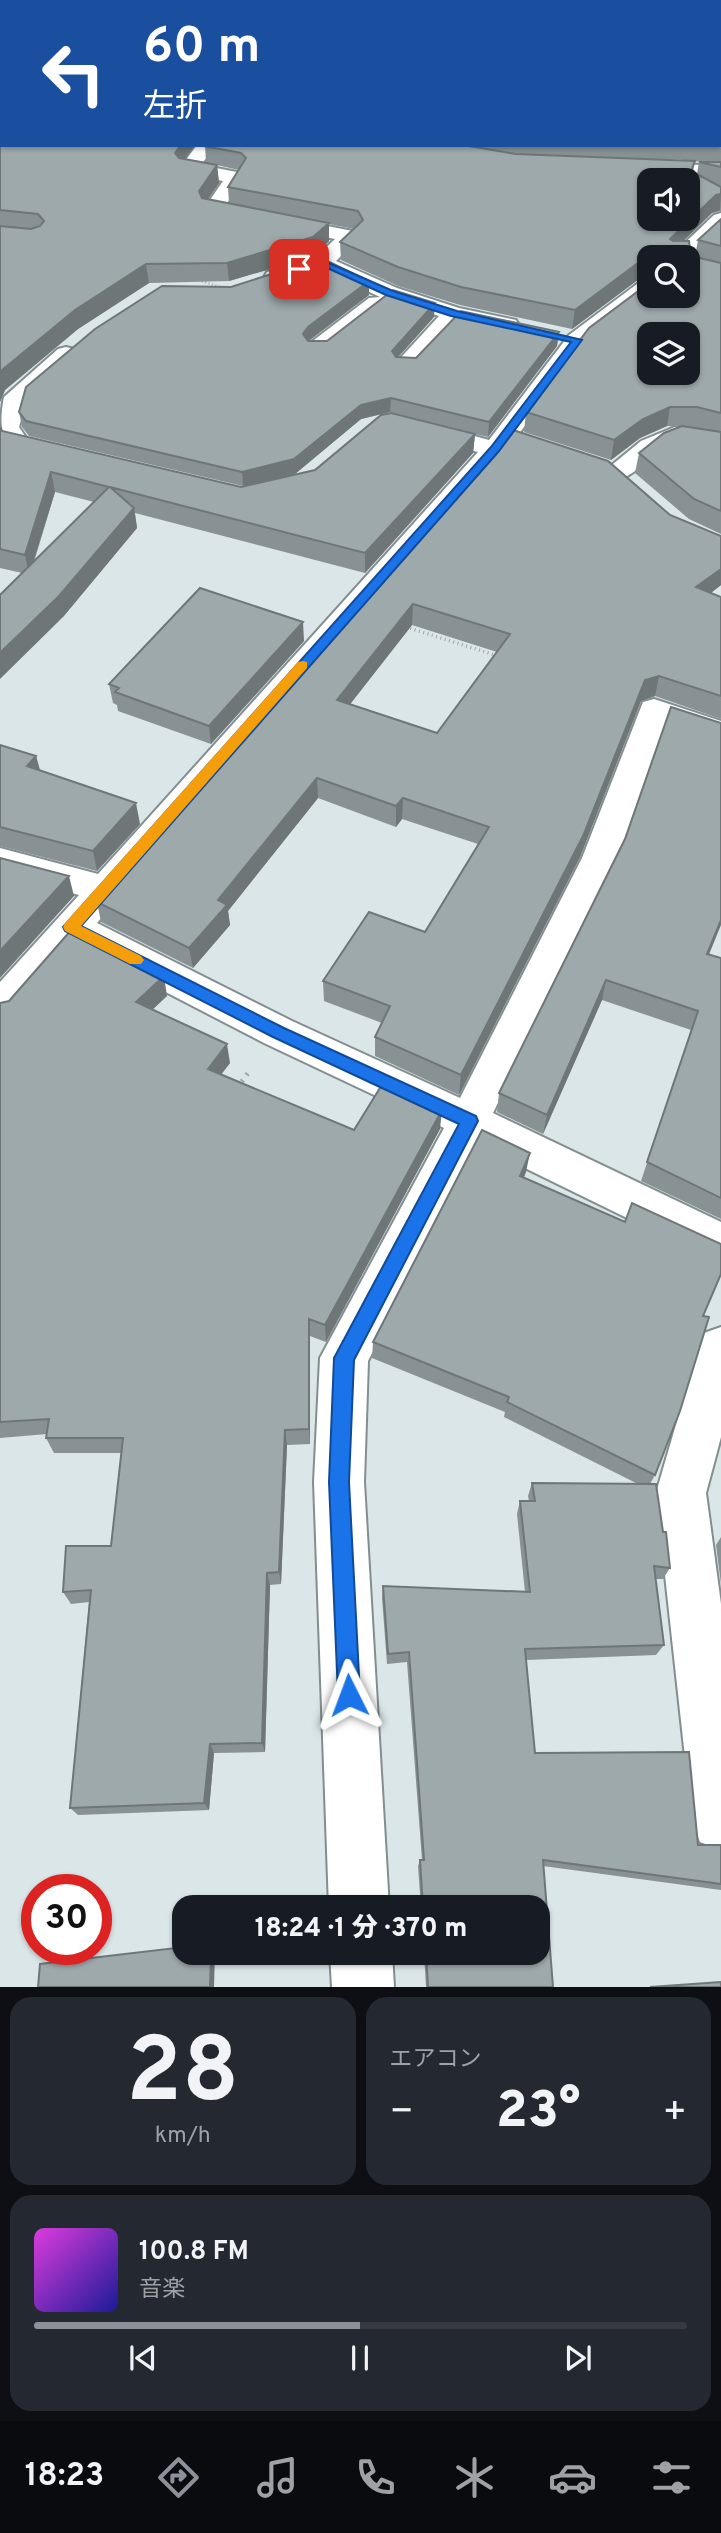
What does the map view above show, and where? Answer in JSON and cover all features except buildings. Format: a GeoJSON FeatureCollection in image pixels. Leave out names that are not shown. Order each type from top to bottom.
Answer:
{"type":"FeatureCollection","features":[{"type":"Feature","properties":{"kind":"street"},"geometry":{"type":"LineString","coordinates":[[205,147],[188,169],[235,177],[213,210],[351,236],[322,262],[231,291]]}},
{"type":"Feature","properties":{"kind":"street"},"geometry":{"type":"LineString","coordinates":[[623,167],[721,172]]}},
{"type":"Feature","properties":{"kind":"street"},"geometry":{"type":"LineString","coordinates":[[693,245],[721,219]]}},
{"type":"Feature","properties":{"kind":"street"},"geometry":{"type":"LineString","coordinates":[[322,262],[389,293],[454,314],[523,328]]}},
{"type":"Feature","properties":{"kind":"street"},"geometry":{"type":"LineString","coordinates":[[318,348],[389,293]]}},
{"type":"Feature","properties":{"kind":"street"},"geometry":{"type":"LineString","coordinates":[[0,1008],[350,611],[510,444],[564,337],[637,297]]}},
{"type":"Feature","properties":{"kind":"street"},"geometry":{"type":"LineString","coordinates":[[406,365],[454,314]]}},
{"type":"Feature","properties":{"kind":"street"},"geometry":{"type":"LineString","coordinates":[[72,456],[18,444],[6,427],[8,395],[88,336]]}},
{"type":"Feature","properties":{"kind":"street"},"geometry":{"type":"LineString","coordinates":[[404,425],[510,444]]}},
{"type":"Feature","properties":{"kind":"street"},"geometry":{"type":"LineString","coordinates":[[636,491],[603,469],[675,435],[721,443]]}},
{"type":"Feature","properties":{"kind":"street"},"geometry":{"type":"LineString","coordinates":[[358,1895],[339,1482],[344,1358],[470,1121],[600,858],[654,709],[721,732]]}},
{"type":"Feature","properties":{"kind":"street"},"geometry":{"type":"LineString","coordinates":[[0,861],[105,889]]}},
{"type":"Feature","properties":{"kind":"street"},"geometry":{"type":"LineString","coordinates":[[71,927],[278,1032],[718,1231]]}},
{"type":"Feature","properties":{"kind":"street"},"geometry":{"type":"LineString","coordinates":[[721,1349],[681,1493],[721,1821]]}},
{"type":"Feature","properties":{"kind":"street"},"geometry":{"type":"LineString","coordinates":[[362,1965],[363,1987]]}},
{"type":"Feature","properties":{"kind":"path"},"geometry":{"type":"LineString","coordinates":[[196,279],[231,291]]}},
{"type":"Feature","properties":{"kind":"path"},"geometry":{"type":"LineString","coordinates":[[350,611],[502,657]]}},
{"type":"Feature","properties":{"kind":"path"},"geometry":{"type":"LineString","coordinates":[[230,1097],[278,1032]]}},
{"type":"Feature","properties":{"kind":"slow traffic"},"geometry":{"type":"LineString","coordinates":[[136,960],[71,927],[303,665]]}},
{"type":"Feature","properties":{"kind":"route"},"geometry":{"type":"LineString","coordinates":[[299,269],[322,262],[389,293],[454,314],[577,340],[506,437],[71,927],[278,1032],[470,1121],[344,1358],[339,1482],[349,1695]]}}]}
